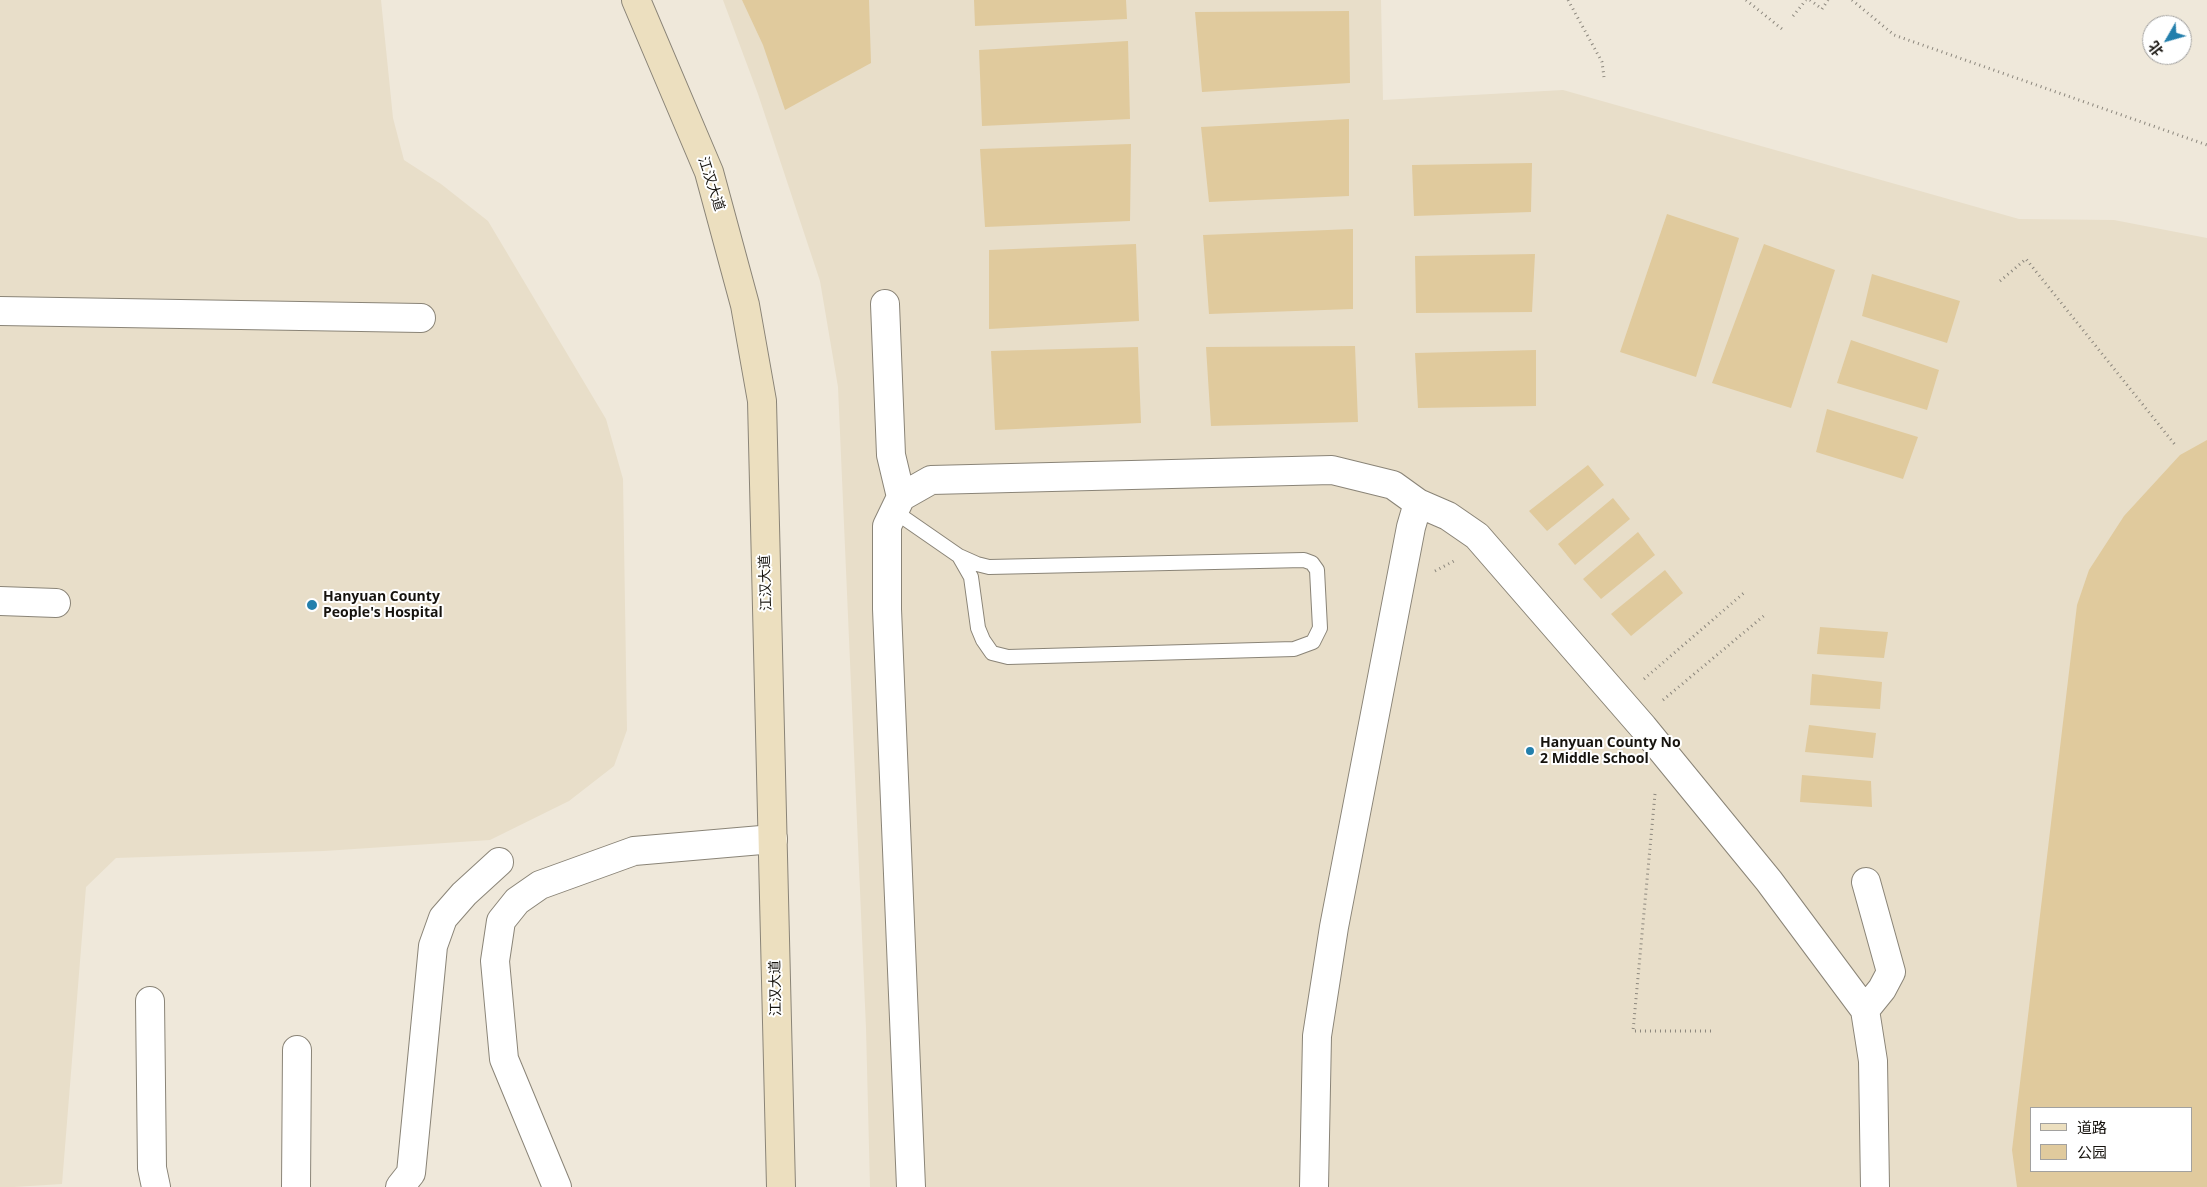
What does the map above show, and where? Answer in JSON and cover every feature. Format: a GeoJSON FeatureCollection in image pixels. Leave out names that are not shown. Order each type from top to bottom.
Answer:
{"type":"FeatureCollection","features":[{"type":"Feature","properties":{"kind":"main road","name":"江汉大道"},"geometry":{"type":"LineString","coordinates":[[636,0],[710,172],[745,305],[762,401],[781,1187]]}},
{"type":"Feature","properties":{"kind":"street"},"geometry":{"type":"LineString","coordinates":[[885,304],[891,455],[897,504]]}},
{"type":"Feature","properties":{"kind":"street"},"geometry":{"type":"LineString","coordinates":[[0,311],[421,318]]}},
{"type":"Feature","properties":{"kind":"street"},"geometry":{"type":"LineString","coordinates":[[911,1187],[887,609],[887,526],[897,504],[931,480],[1332,470],[1393,485],[1418,503],[1448,516],[1483,544],[1656,742],[1769,881],[1865,1010],[1872,1062],[1875,1187]]}},
{"type":"Feature","properties":{"kind":"street"},"geometry":{"type":"LineString","coordinates":[[1314,1187],[1317,1036],[1334,927],[1411,527],[1418,503]]}},
{"type":"Feature","properties":{"kind":"street"},"geometry":{"type":"LineString","coordinates":[[0,601],[56,603]]}},
{"type":"Feature","properties":{"kind":"street"},"geometry":{"type":"LineString","coordinates":[[557,1187],[504,1059],[495,961],[501,921],[517,901],[540,885],[634,851],[773,839]]}},
{"type":"Feature","properties":{"kind":"street"},"geometry":{"type":"LineString","coordinates":[[400,1187],[411,1173],[433,946],[443,918],[464,894],[499,862]]}},
{"type":"Feature","properties":{"kind":"street"},"geometry":{"type":"LineString","coordinates":[[1865,1010],[1882,989],[1891,972],[1866,882]]}},
{"type":"Feature","properties":{"kind":"street"},"geometry":{"type":"LineString","coordinates":[[150,1001],[152,1168],[156,1187]]}},
{"type":"Feature","properties":{"kind":"street"},"geometry":{"type":"LineString","coordinates":[[296,1187],[297,1050]]}},
{"type":"Feature","properties":{"kind":"lane"},"geometry":{"type":"LineString","coordinates":[[897,504],[959,556],[976,564],[989,567],[1304,560],[1312,563],[1317,570],[1320,628],[1313,642],[1294,649],[1008,657],[992,652],[983,640],[978,628],[971,577],[959,556]]}},
{"type":"Feature","properties":{"kind":"path"},"geometry":{"type":"LineString","coordinates":[[1568,0],[1602,62],[1604,77]]}},
{"type":"Feature","properties":{"kind":"path"},"geometry":{"type":"LineString","coordinates":[[1746,0],[1782,29]]}},
{"type":"Feature","properties":{"kind":"path"},"geometry":{"type":"LineString","coordinates":[[1793,16],[1806,0]]}},
{"type":"Feature","properties":{"kind":"path"},"geometry":{"type":"LineString","coordinates":[[1810,0],[1822,9],[1828,0]]}},
{"type":"Feature","properties":{"kind":"path"},"geometry":{"type":"LineString","coordinates":[[1852,0],[1894,34],[2207,145]]}},
{"type":"Feature","properties":{"kind":"path"},"geometry":{"type":"LineString","coordinates":[[2000,281],[2026,259],[2176,446]]}},
{"type":"Feature","properties":{"kind":"path"},"geometry":{"type":"LineString","coordinates":[[1435,572],[1455,560],[1463,563]]}},
{"type":"Feature","properties":{"kind":"path"},"geometry":{"type":"LineString","coordinates":[[1640,683],[1745,592]]}},
{"type":"Feature","properties":{"kind":"path"},"geometry":{"type":"LineString","coordinates":[[1659,703],[1766,614]]}},
{"type":"Feature","properties":{"kind":"path"},"geometry":{"type":"LineString","coordinates":[[1656,790],[1634,1031],[1712,1031]]}},
{"type":"Feature","properties":{"kind":"shaded area","name":"Hanyuan County People's Hospital"},"geometry":{"type":"Polygon","coordinates":[[[0,0],[381,0],[393,118],[404,160],[441,184],[488,221],[606,419],[623,479],[627,730],[614,766],[569,801],[490,840],[324,851],[116,858],[86,887],[62,1184],[14,1187],[0,1187],[0,0]]]}},
{"type":"Feature","properties":{"kind":"shaded area","name":"Hanyuan County No 2 Middle School"},"geometry":{"type":"Polygon","coordinates":[[[723,0],[1381,0],[1383,100],[1563,90],[2019,219],[2114,220],[2207,238],[2207,1187],[870,1187],[866,1028],[838,387],[820,281],[758,94],[723,0]]]}},
{"type":"Feature","properties":{"kind":"green space"},"geometry":{"type":"Polygon","coordinates":[[[742,0],[869,0],[871,63],[785,110],[763,45],[742,0]]]}},
{"type":"Feature","properties":{"kind":"green space"},"geometry":{"type":"Polygon","coordinates":[[[974,0],[1126,0],[1127,19],[975,26],[974,0]]]}},
{"type":"Feature","properties":{"kind":"green space"},"geometry":{"type":"Polygon","coordinates":[[[1349,11],[1350,83],[1202,92],[1195,12],[1349,11]]]}},
{"type":"Feature","properties":{"kind":"green space"},"geometry":{"type":"Polygon","coordinates":[[[1128,41],[1130,119],[982,126],[979,50],[1128,41]]]}},
{"type":"Feature","properties":{"kind":"green space"},"geometry":{"type":"Polygon","coordinates":[[[1349,119],[1349,196],[1209,202],[1201,127],[1349,119]]]}},
{"type":"Feature","properties":{"kind":"green space"},"geometry":{"type":"Polygon","coordinates":[[[1131,144],[1130,221],[985,227],[980,149],[1131,144]]]}},
{"type":"Feature","properties":{"kind":"green space"},"geometry":{"type":"Polygon","coordinates":[[[1532,163],[1531,212],[1414,216],[1412,165],[1532,163]]]}},
{"type":"Feature","properties":{"kind":"green space"},"geometry":{"type":"Polygon","coordinates":[[[1667,214],[1739,238],[1696,377],[1620,352],[1667,214]]]}},
{"type":"Feature","properties":{"kind":"green space"},"geometry":{"type":"Polygon","coordinates":[[[1353,229],[1353,309],[1209,314],[1203,235],[1353,229]]]}},
{"type":"Feature","properties":{"kind":"green space"},"geometry":{"type":"Polygon","coordinates":[[[1136,244],[1139,321],[989,329],[989,250],[1136,244]]]}},
{"type":"Feature","properties":{"kind":"green space"},"geometry":{"type":"Polygon","coordinates":[[[1764,244],[1835,270],[1791,408],[1712,383],[1764,244]]]}},
{"type":"Feature","properties":{"kind":"green space"},"geometry":{"type":"Polygon","coordinates":[[[1535,254],[1532,312],[1416,313],[1415,256],[1535,254]]]}},
{"type":"Feature","properties":{"kind":"green space"},"geometry":{"type":"Polygon","coordinates":[[[1872,274],[1960,301],[1947,343],[1862,316],[1872,274]]]}},
{"type":"Feature","properties":{"kind":"green space"},"geometry":{"type":"Polygon","coordinates":[[[1851,340],[1939,370],[1927,410],[1837,383],[1851,340]]]}},
{"type":"Feature","properties":{"kind":"green space"},"geometry":{"type":"Polygon","coordinates":[[[1355,346],[1358,422],[1211,426],[1206,347],[1355,346]]]}},
{"type":"Feature","properties":{"kind":"green space"},"geometry":{"type":"Polygon","coordinates":[[[1138,347],[1141,423],[995,430],[991,351],[1138,347]]]}},
{"type":"Feature","properties":{"kind":"green space"},"geometry":{"type":"Polygon","coordinates":[[[1536,350],[1536,406],[1418,408],[1415,353],[1536,350]]]}},
{"type":"Feature","properties":{"kind":"green space"},"geometry":{"type":"Polygon","coordinates":[[[1827,409],[1918,437],[1903,479],[1816,452],[1827,409]]]}},
{"type":"Feature","properties":{"kind":"green space"},"geometry":{"type":"Polygon","coordinates":[[[2207,440],[2207,1187],[2017,1187],[2012,1150],[2077,605],[2089,570],[2124,516],[2180,455],[2207,440]]]}},
{"type":"Feature","properties":{"kind":"green space"},"geometry":{"type":"Polygon","coordinates":[[[1588,465],[1604,485],[1547,531],[1529,511],[1588,465]]]}},
{"type":"Feature","properties":{"kind":"green space"},"geometry":{"type":"Polygon","coordinates":[[[1613,498],[1630,519],[1575,565],[1558,544],[1613,498]]]}},
{"type":"Feature","properties":{"kind":"green space"},"geometry":{"type":"Polygon","coordinates":[[[1638,532],[1655,555],[1601,599],[1583,579],[1638,532]]]}},
{"type":"Feature","properties":{"kind":"green space"},"geometry":{"type":"Polygon","coordinates":[[[1665,570],[1683,593],[1631,636],[1611,614],[1665,570]]]}},
{"type":"Feature","properties":{"kind":"green space"},"geometry":{"type":"Polygon","coordinates":[[[1820,627],[1888,632],[1884,658],[1817,654],[1820,627]]]}},
{"type":"Feature","properties":{"kind":"green space"},"geometry":{"type":"Polygon","coordinates":[[[1812,674],[1882,682],[1880,709],[1810,705],[1812,674]]]}},
{"type":"Feature","properties":{"kind":"green space"},"geometry":{"type":"Polygon","coordinates":[[[1809,725],[1876,733],[1873,758],[1805,752],[1809,725]]]}},
{"type":"Feature","properties":{"kind":"green space"},"geometry":{"type":"Polygon","coordinates":[[[1802,775],[1871,781],[1872,807],[1800,802],[1802,775]]]}},
{"type":"Feature","properties":{"kind":"place","name":"Hanyuan County People's Hospital"},"geometry":{"type":"Point","coordinates":[312,605]}},
{"type":"Feature","properties":{"kind":"place","name":"Hanyuan County No 2 Middle School"},"geometry":{"type":"Point","coordinates":[1530,751]}}]}
